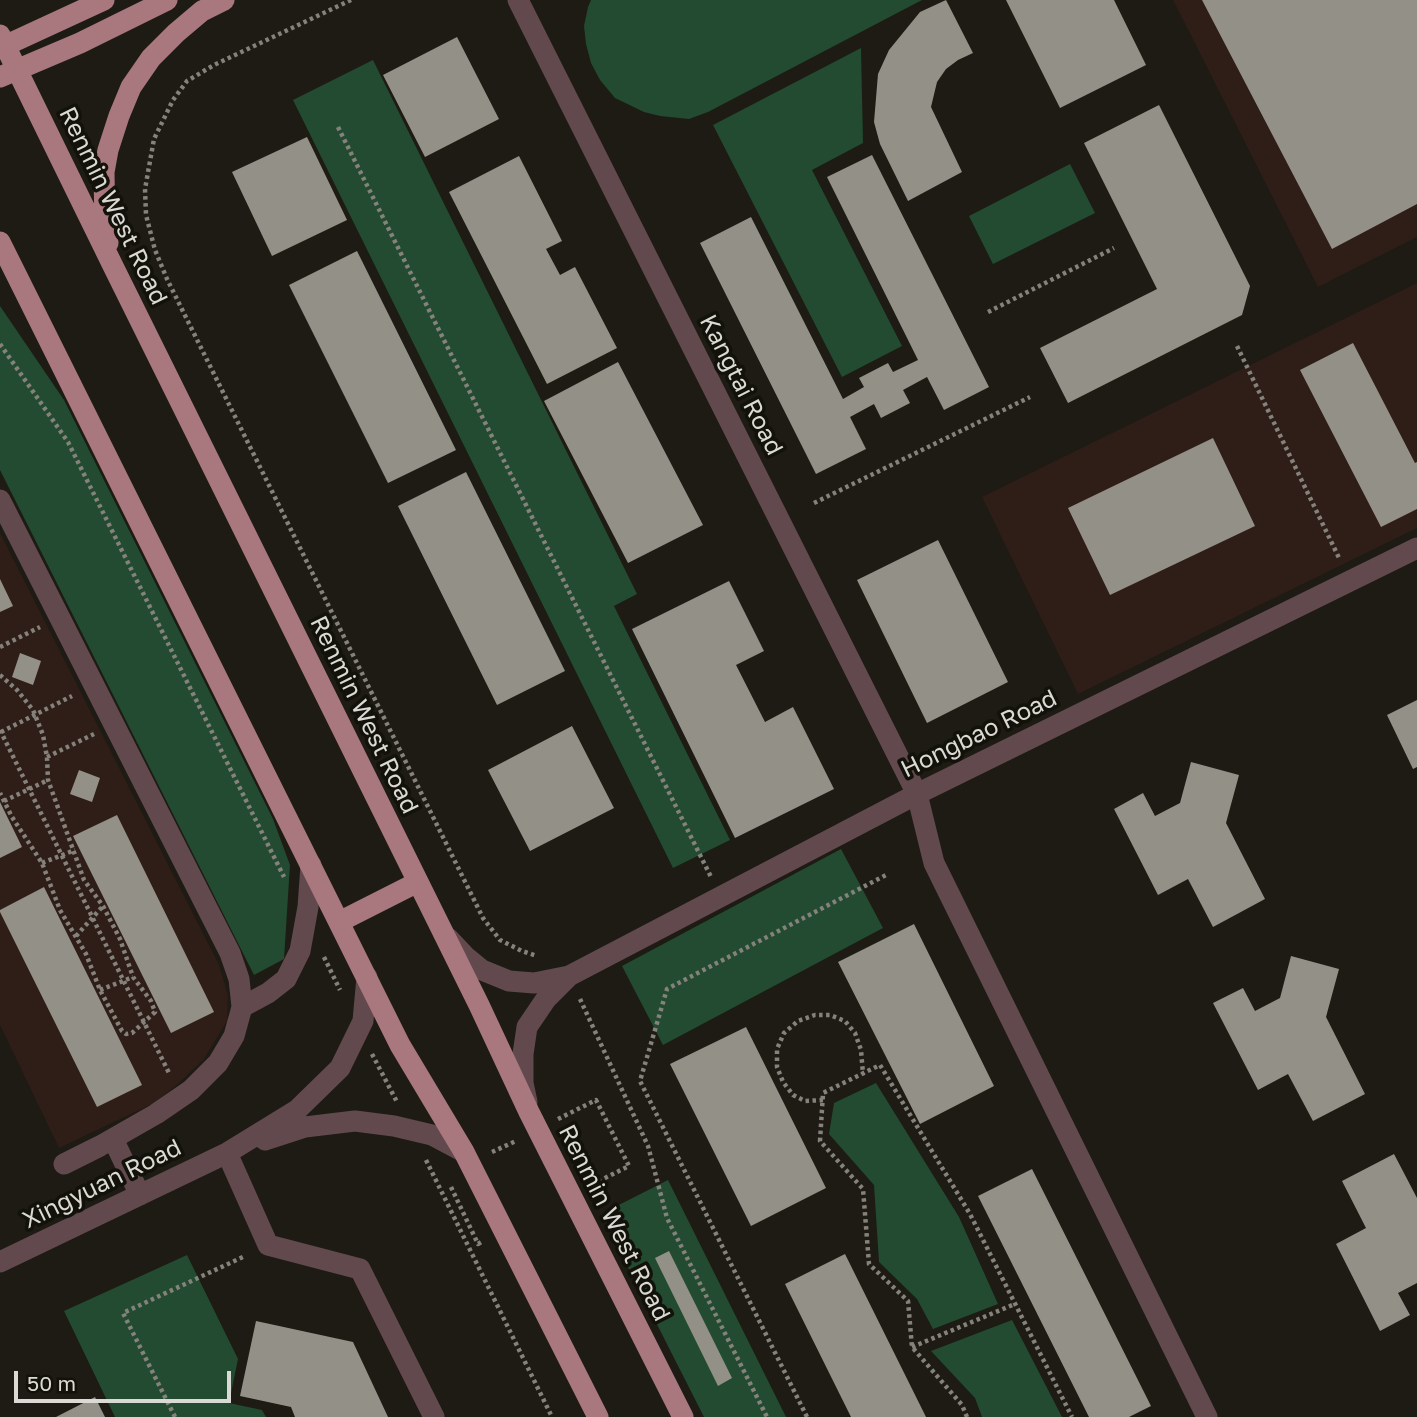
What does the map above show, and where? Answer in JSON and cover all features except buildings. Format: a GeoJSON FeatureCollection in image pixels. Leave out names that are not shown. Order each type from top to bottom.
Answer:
{"type":"FeatureCollection","features":[{"type":"Feature","properties":{"kind":"main road"},"geometry":{"type":"LineString","coordinates":[[0,48],[104,0]]}},
{"type":"Feature","properties":{"kind":"main road"},"geometry":{"type":"LineString","coordinates":[[0,76],[80,43],[167,0]]}},
{"type":"Feature","properties":{"kind":"main road"},"geometry":{"type":"LineString","coordinates":[[114,268],[105,228],[103,185],[108,150],[119,117],[131,88],[151,58],[202,11],[224,0]]}},
{"type":"Feature","properties":{"kind":"main road","name":"Renmin West Road"},"geometry":{"type":"LineString","coordinates":[[0,35],[479,1004],[529,1112],[683,1417]]}},
{"type":"Feature","properties":{"kind":"main road"},"geometry":{"type":"LineString","coordinates":[[0,242],[400,1045],[464,1152],[598,1417]]}},
{"type":"Feature","properties":{"kind":"main road"},"geometry":{"type":"LineString","coordinates":[[0,265],[32,306]]}},
{"type":"Feature","properties":{"kind":"main road"},"geometry":{"type":"LineString","coordinates":[[339,922],[418,882]]}},
{"type":"Feature","properties":{"kind":"street","name":"Kangtai Road"},"geometry":{"type":"LineString","coordinates":[[518,0],[917,794],[934,863],[1206,1417]]}},
{"type":"Feature","properties":{"kind":"street"},"geometry":{"type":"LineString","coordinates":[[0,500],[230,953],[239,979],[242,1007],[234,1036],[218,1063],[191,1090],[156,1114],[64,1164]]}},
{"type":"Feature","properties":{"kind":"street","name":"Hongbao Road"},"geometry":{"type":"LineString","coordinates":[[442,931],[482,970],[509,981],[534,983],[569,976],[917,794],[1417,548]]}},
{"type":"Feature","properties":{"kind":"street"},"geometry":{"type":"LineString","coordinates":[[242,1007],[268,993],[286,979],[300,951],[308,907],[311,865]]}},
{"type":"Feature","properties":{"kind":"street","name":"Hongbao Road"},"geometry":{"type":"LineString","coordinates":[[529,1112],[523,1083],[527,1027],[546,999],[569,976]]}},
{"type":"Feature","properties":{"kind":"street","name":"Xingyuan Road"},"geometry":{"type":"LineString","coordinates":[[0,1262],[227,1153],[298,1110],[340,1068],[363,1021],[367,977]]}},
{"type":"Feature","properties":{"kind":"street","name":"Xingyuan Road"},"geometry":{"type":"LineString","coordinates":[[227,1153],[305,1126],[355,1121],[432,1135],[464,1152]]}},
{"type":"Feature","properties":{"kind":"street"},"geometry":{"type":"LineString","coordinates":[[106,1142],[134,1198]]}},
{"type":"Feature","properties":{"kind":"street"},"geometry":{"type":"LineString","coordinates":[[227,1153],[268,1245],[360,1269],[434,1417]]}},
{"type":"Feature","properties":{"kind":"path"},"geometry":{"type":"LineString","coordinates":[[351,0],[214,65],[187,81],[173,100],[154,139],[145,189],[146,215],[155,250],[483,918],[500,940],[522,951],[552,960],[569,976],[648,1146],[667,1218],[767,1417]]}},
{"type":"Feature","properties":{"kind":"path"},"geometry":{"type":"LineString","coordinates":[[338,128],[720,897]]}},
{"type":"Feature","properties":{"kind":"path"},"geometry":{"type":"LineString","coordinates":[[988,312],[1114,248]]}},
{"type":"Feature","properties":{"kind":"path"},"geometry":{"type":"LineString","coordinates":[[1237,346],[1350,580]]}},
{"type":"Feature","properties":{"kind":"path"},"geometry":{"type":"LineString","coordinates":[[814,503],[1030,397]]}},
{"type":"Feature","properties":{"kind":"path"},"geometry":{"type":"LineString","coordinates":[[0,647],[59,617]]}},
{"type":"Feature","properties":{"kind":"path"},"geometry":{"type":"LineString","coordinates":[[0,675],[33,710],[43,735],[48,780],[54,801],[85,880],[121,939],[133,978],[151,1001],[155,1012],[132,1033],[126,1034],[122,1031],[100,990],[86,954],[60,910],[41,863],[0,793]]}},
{"type":"Feature","properties":{"kind":"path"},"geometry":{"type":"LineString","coordinates":[[94,685],[1,731],[181,1097]]}},
{"type":"Feature","properties":{"kind":"path"},"geometry":{"type":"LineString","coordinates":[[47,757],[114,724]]}},
{"type":"Feature","properties":{"kind":"path"},"geometry":{"type":"LineString","coordinates":[[4,802],[48,780]]}},
{"type":"Feature","properties":{"kind":"path"},"geometry":{"type":"LineString","coordinates":[[41,863],[75,850]]}},
{"type":"Feature","properties":{"kind":"path"},"geometry":{"type":"LineString","coordinates":[[807,1417],[640,1081],[667,989],[888,874]]}},
{"type":"Feature","properties":{"kind":"path"},"geometry":{"type":"LineString","coordinates":[[76,937],[103,906]]}},
{"type":"Feature","properties":{"kind":"path"},"geometry":{"type":"LineString","coordinates":[[100,990],[133,978]]}},
{"type":"Feature","properties":{"kind":"path"},"geometry":{"type":"LineString","coordinates":[[823,1100],[806,1101],[793,1095],[783,1082],[777,1067],[777,1049],[784,1033],[798,1021],[815,1015],[830,1014],[845,1021],[855,1033],[861,1050],[863,1074]]}},
{"type":"Feature","properties":{"kind":"path"},"geometry":{"type":"LineString","coordinates":[[967,1417],[962,1405],[912,1347],[908,1301],[869,1264],[863,1189],[820,1141],[823,1093],[880,1065],[970,1214],[1072,1417]]}},
{"type":"Feature","properties":{"kind":"path"},"geometry":{"type":"LineString","coordinates":[[571,1195],[629,1166],[596,1100]]}},
{"type":"Feature","properties":{"kind":"path"},"geometry":{"type":"LineString","coordinates":[[445,1176],[478,1244]]}},
{"type":"Feature","properties":{"kind":"path"},"geometry":{"type":"LineString","coordinates":[[175,1417],[123,1313],[268,1245]]}},
{"type":"Feature","properties":{"kind":"path"},"geometry":{"type":"LineString","coordinates":[[912,1347],[1015,1304]]}},
{"type":"Feature","properties":{"kind":"shaded area"},"geometry":{"type":"Polygon","coordinates":[[[1173,0],[1417,0],[1417,237],[1318,287],[1173,0]]]}},
{"type":"Feature","properties":{"kind":"shaded area"},"geometry":{"type":"Polygon","coordinates":[[[1417,283],[1417,528],[1078,694],[982,497],[1417,283]]]}},
{"type":"Feature","properties":{"kind":"shaded area"},"geometry":{"type":"Polygon","coordinates":[[[0,533],[219,965],[228,995],[227,1021],[204,1059],[179,1083],[154,1103],[59,1148],[0,1025],[0,533]]]}},
{"type":"Feature","properties":{"kind":"green space"},"geometry":{"type":"Polygon","coordinates":[[[591,0],[922,0],[708,112],[689,119],[644,112],[615,98],[600,80],[591,63],[586,44],[584,26],[591,0]]]}},
{"type":"Feature","properties":{"kind":"green space"},"geometry":{"type":"Polygon","coordinates":[[[861,48],[863,143],[812,170],[902,346],[842,377],[713,125],[861,48]]]}},
{"type":"Feature","properties":{"kind":"green space"},"geometry":{"type":"Polygon","coordinates":[[[373,60],[637,594],[614,606],[730,840],[673,868],[293,100],[373,60]]]}},
{"type":"Feature","properties":{"kind":"green space"},"geometry":{"type":"Polygon","coordinates":[[[1070,164],[1095,213],[993,264],[969,216],[1070,164]]]}},
{"type":"Feature","properties":{"kind":"green space"},"geometry":{"type":"Polygon","coordinates":[[[0,306],[64,400],[273,819],[290,865],[284,959],[254,975],[0,470],[0,306]]]}},
{"type":"Feature","properties":{"kind":"green space"},"geometry":{"type":"Polygon","coordinates":[[[841,849],[883,928],[663,1045],[622,966],[841,849]]]}},
{"type":"Feature","properties":{"kind":"green space"},"geometry":{"type":"Polygon","coordinates":[[[876,1083],[959,1217],[998,1304],[933,1329],[917,1299],[879,1262],[874,1185],[829,1134],[834,1103],[876,1083]]]}},
{"type":"Feature","properties":{"kind":"green space"},"geometry":{"type":"Polygon","coordinates":[[[668,1180],[786,1417],[704,1417],[601,1214],[668,1180]]]}},
{"type":"Feature","properties":{"kind":"green space"},"geometry":{"type":"Polygon","coordinates":[[[187,1255],[238,1359],[229,1403],[262,1410],[266,1417],[115,1417],[64,1311],[187,1255]]]}},
{"type":"Feature","properties":{"kind":"green space"},"geometry":{"type":"Polygon","coordinates":[[[1012,1320],[1062,1417],[982,1417],[975,1398],[931,1351],[1012,1320]]]}}]}
